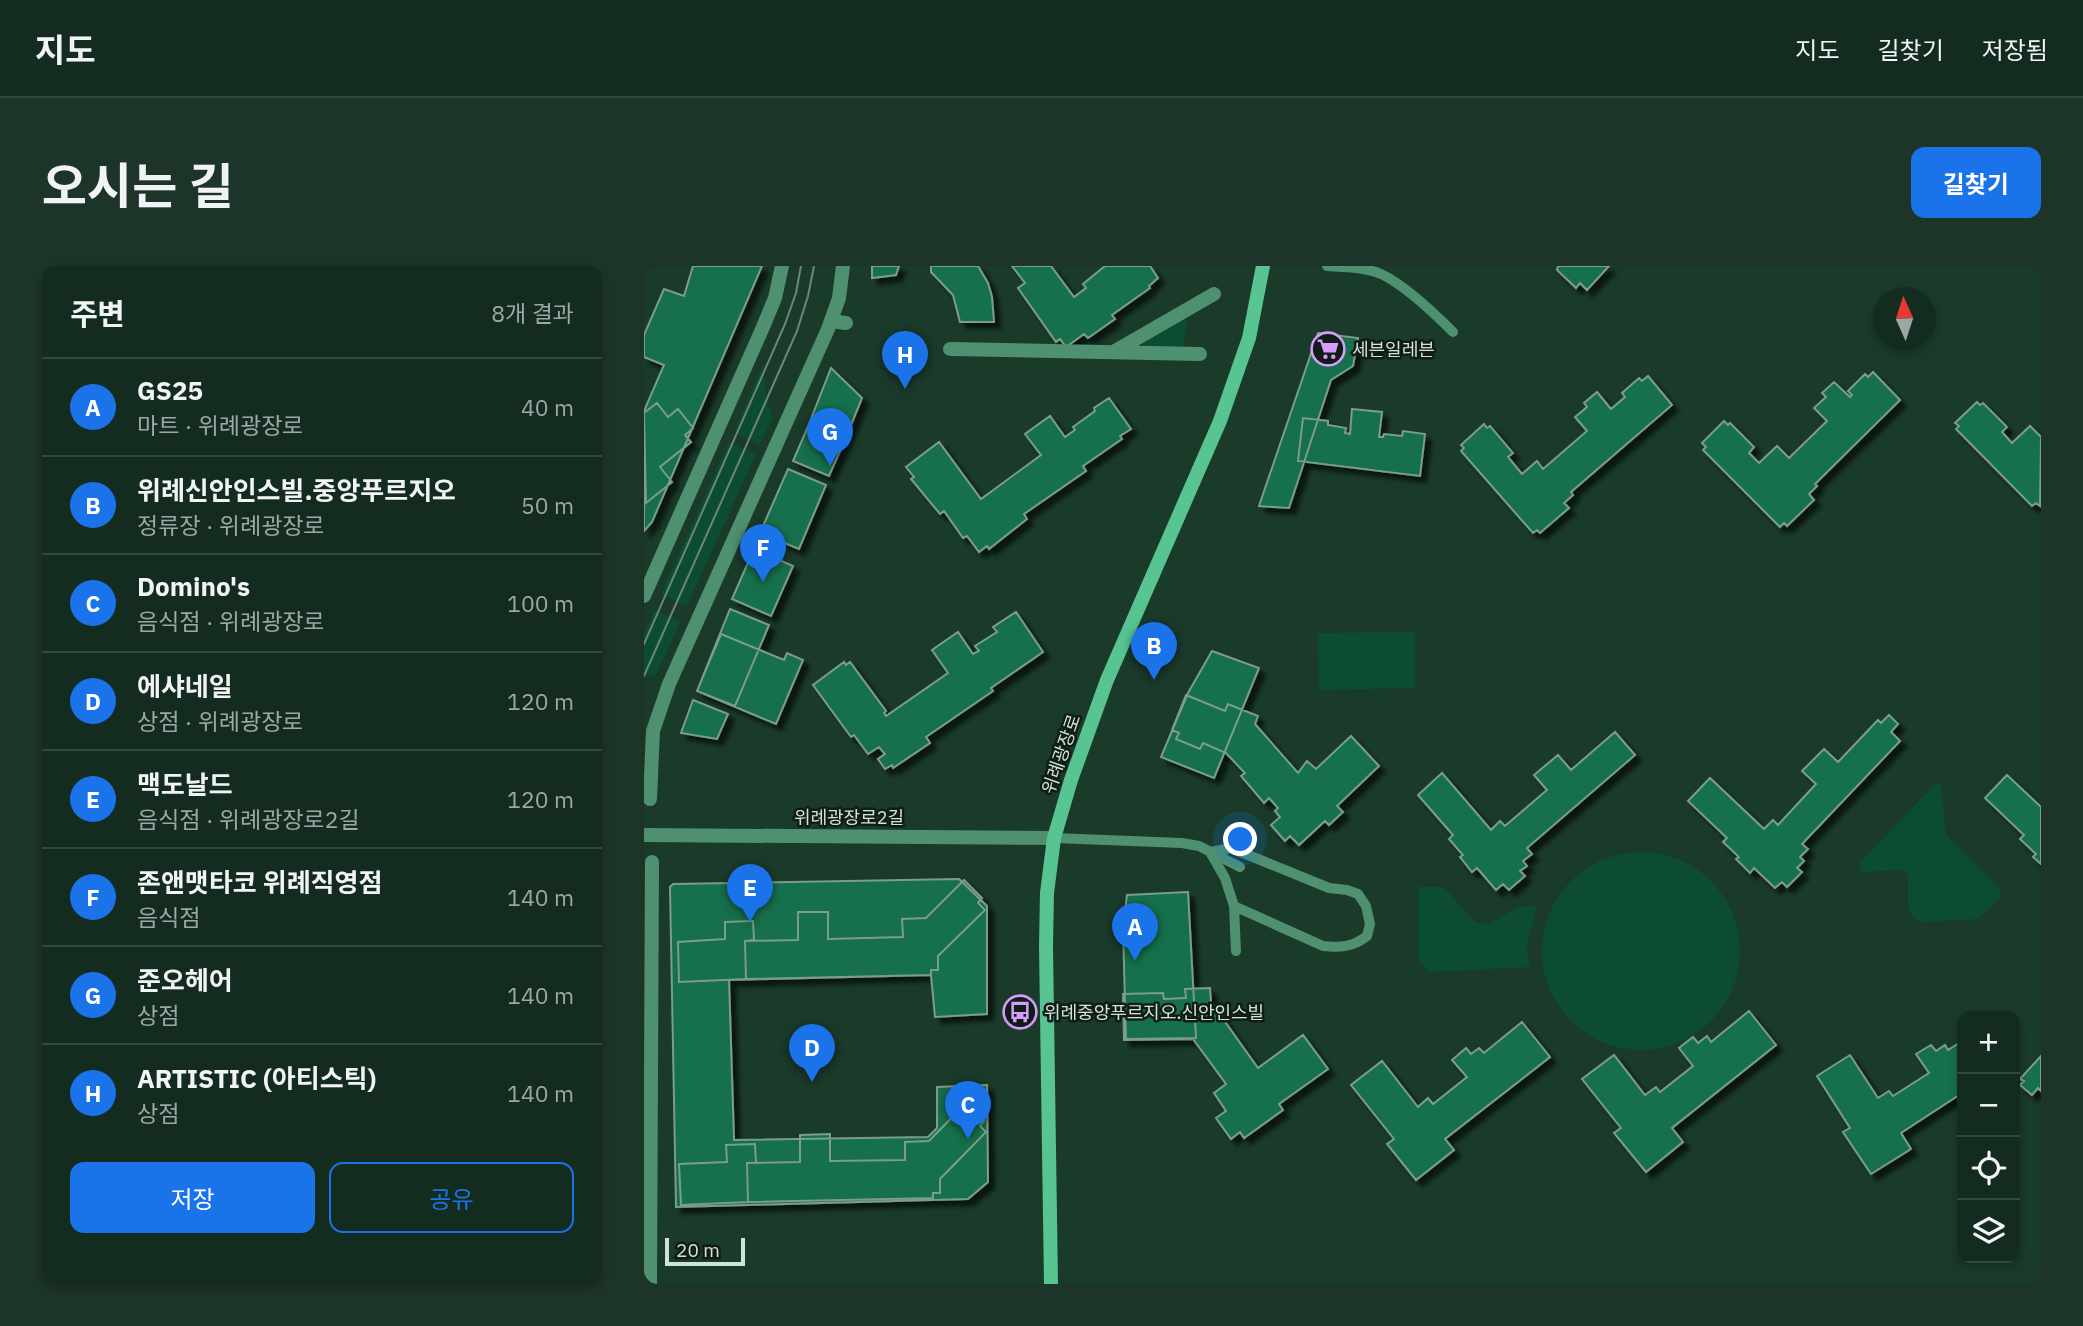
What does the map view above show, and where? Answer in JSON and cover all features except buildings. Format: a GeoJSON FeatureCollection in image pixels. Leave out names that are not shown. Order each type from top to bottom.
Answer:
{"type":"FeatureCollection","features":[{"type":"Feature","properties":{"kind":"street"},"geometry":{"type":"LineString","coordinates":[[644,596],[763,327],[775,298],[782,266]]}},
{"type":"Feature","properties":{"kind":"street"},"geometry":{"type":"LineString","coordinates":[[650,799],[653,731],[669,684],[838,322],[843,266]]}},
{"type":"Feature","properties":{"kind":"street","name":"위례광장로"},"geometry":{"type":"LineString","coordinates":[[1051,1284],[1046,946],[1047,893],[1054,838],[1071,780],[1107,680],[1220,421],[1250,338],[1263,266]]}},
{"type":"Feature","properties":{"kind":"street"},"geometry":{"type":"LineString","coordinates":[[1114,352],[1214,295]]}},
{"type":"Feature","properties":{"kind":"street"},"geometry":{"type":"LineString","coordinates":[[950,349],[1200,354]]}},
{"type":"Feature","properties":{"kind":"street","name":"위례광장로2길"},"geometry":{"type":"LineString","coordinates":[[644,835],[1054,838]]}},
{"type":"Feature","properties":{"kind":"street"},"geometry":{"type":"LineString","coordinates":[[650,1284],[652,862]]}},
{"type":"Feature","properties":{"kind":"lane"},"geometry":{"type":"LineString","coordinates":[[1327,266],[1380,274],[1427,308],[1453,332]]}},
{"type":"Feature","properties":{"kind":"lane"},"geometry":{"type":"LineString","coordinates":[[1054,838],[1182,843],[1199,846],[1241,867]]}},
{"type":"Feature","properties":{"kind":"lane"},"geometry":{"type":"LineString","coordinates":[[1210,852],[1231,848],[1329,888],[1359,894],[1366,906],[1370,924],[1367,936],[1356,944],[1338,948],[1323,946],[1234,906]]}},
{"type":"Feature","properties":{"kind":"lane"},"geometry":{"type":"LineString","coordinates":[[1210,852],[1224,878],[1234,906],[1236,951]]}},
{"type":"Feature","properties":{"kind":"green space"},"geometry":{"type":"Polygon","coordinates":[[[1181,319],[1186,319],[1187,323],[1183,348],[1178,350],[1144,346],[1142,343],[1181,319]]]}},
{"type":"Feature","properties":{"kind":"green space"},"geometry":{"type":"Polygon","coordinates":[[[763,364],[766,396],[773,417],[759,445],[734,433],[763,364]]]}},
{"type":"Feature","properties":{"kind":"green space"},"geometry":{"type":"Polygon","coordinates":[[[729,442],[756,454],[687,606],[661,594],[729,442]]]}},
{"type":"Feature","properties":{"kind":"green space"},"geometry":{"type":"Polygon","coordinates":[[[655,610],[681,621],[655,677],[644,672],[644,635],[655,610]]]}},
{"type":"Feature","properties":{"kind":"green space"},"geometry":{"type":"Polygon","coordinates":[[[1415,632],[1415,688],[1319,690],[1318,633],[1415,632]]]}},
{"type":"Feature","properties":{"kind":"green space"},"geometry":{"type":"Polygon","coordinates":[[[1935,784],[1941,784],[1946,835],[2000,889],[2000,898],[1978,919],[1922,922],[1912,917],[1908,904],[1908,874],[1903,870],[1861,872],[1859,863],[1935,784]]]}},
{"type":"Feature","properties":{"kind":"green space"},"geometry":{"type":"Polygon","coordinates":[[[1641,852],[1679,860],[1711,881],[1732,913],[1740,951],[1732,989],[1711,1021],[1679,1042],[1641,1050],[1603,1042],[1571,1021],[1550,989],[1542,951],[1550,913],[1571,881],[1603,860],[1641,852]]]}},
{"type":"Feature","properties":{"kind":"green space"},"geometry":{"type":"Polygon","coordinates":[[[1418,887],[1444,887],[1475,922],[1489,924],[1516,908],[1537,905],[1527,945],[1530,967],[1429,972],[1418,959],[1418,887]]]}},
{"type":"Feature","properties":{"kind":"tram line"},"geometry":{"type":"LineString","coordinates":[[644,644],[785,324],[796,293],[801,266]]}},
{"type":"Feature","properties":{"kind":"tram line"},"geometry":{"type":"LineString","coordinates":[[644,676],[797,331],[814,266]]}},
{"type":"Feature","properties":{"kind":"place","name":"세븐일레븐"},"geometry":{"type":"Point","coordinates":[1328,349]}},
{"type":"Feature","properties":{"kind":"place","name":"ARTISTIC (아티스틱)"},"geometry":{"type":"Point","coordinates":[905,389]}},
{"type":"Feature","properties":{"kind":"place","name":"준오헤어"},"geometry":{"type":"Point","coordinates":[830,466]}},
{"type":"Feature","properties":{"kind":"place","name":"존앤맷타코 위례직영점"},"geometry":{"type":"Point","coordinates":[763,582]}},
{"type":"Feature","properties":{"kind":"place","name":"위례신안인스빌.중앙푸르지오"},"geometry":{"type":"Point","coordinates":[1154,680]}},
{"type":"Feature","properties":{"kind":"place","name":"맥도날드"},"geometry":{"type":"Point","coordinates":[750,922]}},
{"type":"Feature","properties":{"kind":"place","name":"GS25"},"geometry":{"type":"Point","coordinates":[1135,961]}},
{"type":"Feature","properties":{"kind":"place","name":"위례중앙푸르지오.신안인스빌"},"geometry":{"type":"Point","coordinates":[1020,1012]}},
{"type":"Feature","properties":{"kind":"place","name":"에샤네일"},"geometry":{"type":"Point","coordinates":[812,1082]}},
{"type":"Feature","properties":{"kind":"place","name":"Domino's"},"geometry":{"type":"Point","coordinates":[968,1139]}}]}
